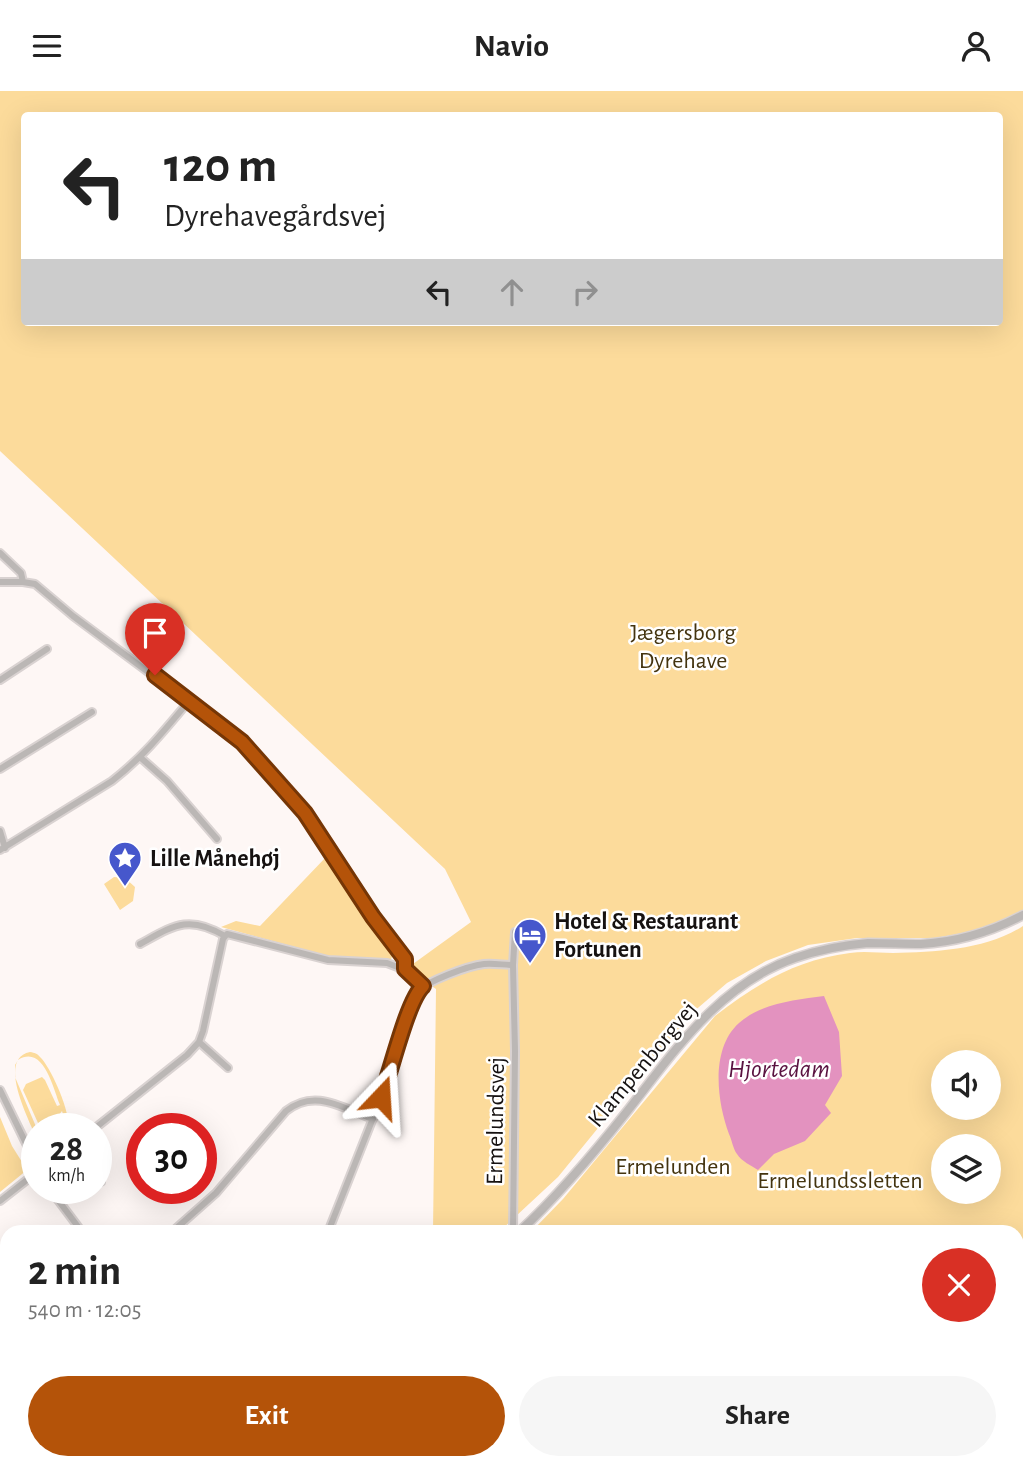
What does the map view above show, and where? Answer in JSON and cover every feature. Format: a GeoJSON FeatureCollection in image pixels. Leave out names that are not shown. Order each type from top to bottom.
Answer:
{"type":"FeatureCollection","features":[{"type":"Feature","properties":{"kind":"street"},"geometry":{"type":"LineString","coordinates":[[0,553],[21,573],[23,582]]}},
{"type":"Feature","properties":{"kind":"street"},"geometry":{"type":"LineString","coordinates":[[0,582],[35,584],[73,616],[242,742],[305,813],[373,917],[405,959],[405,969]]}},
{"type":"Feature","properties":{"kind":"street"},"geometry":{"type":"LineString","coordinates":[[0,680],[47,649]]}},
{"type":"Feature","properties":{"kind":"street"},"geometry":{"type":"LineString","coordinates":[[0,831],[2,849],[112,781],[141,758],[189,701]]}},
{"type":"Feature","properties":{"kind":"street"},"geometry":{"type":"LineString","coordinates":[[0,769],[92,712]]}},
{"type":"Feature","properties":{"kind":"street"},"geometry":{"type":"LineString","coordinates":[[141,758],[180,795],[217,839]]}},
{"type":"Feature","properties":{"kind":"street","name":"Klampenborgvej"},"geometry":{"type":"LineString","coordinates":[[526,1225],[571,1179],[697,1024],[743,984],[794,958],[821,951],[867,943],[922,944],[956,939],[982,933],[1023,915]]}},
{"type":"Feature","properties":{"kind":"street"},"geometry":{"type":"LineString","coordinates":[[140,944],[181,923],[216,930],[225,936]]}},
{"type":"Feature","properties":{"kind":"street","name":"Ermelundsvej"},"geometry":{"type":"LineString","coordinates":[[513,1225],[515,932]]}},
{"type":"Feature","properties":{"kind":"street"},"geometry":{"type":"LineString","coordinates":[[225,936],[230,934],[328,960],[387,963],[405,969],[423,986]]}},
{"type":"Feature","properties":{"kind":"street"},"geometry":{"type":"LineString","coordinates":[[112,1115],[187,1055],[199,1042],[225,936]]}},
{"type":"Feature","properties":{"kind":"street"},"geometry":{"type":"LineString","coordinates":[[331,1225],[392,1070],[412,999],[423,986],[476,965],[513,965]]}},
{"type":"Feature","properties":{"kind":"street"},"geometry":{"type":"LineString","coordinates":[[199,1042],[228,1068]]}},
{"type":"Feature","properties":{"kind":"street"},"geometry":{"type":"LineString","coordinates":[[0,1090],[21,1133]]}},
{"type":"Feature","properties":{"kind":"street"},"geometry":{"type":"LineString","coordinates":[[180,1225],[216,1192],[295,1104],[310,1098],[323,1100],[373,1119]]}},
{"type":"Feature","properties":{"kind":"street"},"geometry":{"type":"LineString","coordinates":[[0,1201],[21,1185]]}},
{"type":"Feature","properties":{"kind":"street"},"geometry":{"type":"LineString","coordinates":[[61,1204],[77,1225]]}},
{"type":"Feature","properties":{"kind":"green space","name":"Jægersborg Dyrehave"},"geometry":{"type":"Polygon","coordinates":[[[0,91],[1023,91],[1023,910],[981,930],[935,938],[857,938],[808,945],[766,961],[727,983],[692,1013],[558,1177],[507,1225],[433,1225],[436,989],[406,969],[471,922],[445,869],[0,451],[0,91]]]}},
{"type":"Feature","properties":{"kind":"green space"},"geometry":{"type":"Polygon","coordinates":[[[327,856],[393,952],[391,960],[339,959],[221,927],[236,921],[260,926],[327,856]]]}},
{"type":"Feature","properties":{"kind":"green space"},"geometry":{"type":"Polygon","coordinates":[[[114,877],[125,878],[135,887],[133,901],[120,910],[104,884],[114,877]]]}},
{"type":"Feature","properties":{"kind":"green space","name":"Ermelunden"},"geometry":{"type":"Polygon","coordinates":[[[1023,926],[1023,1225],[538,1225],[563,1199],[715,1016],[746,994],[778,975],[830,956],[855,952],[943,950],[977,945],[1023,926]]]}},
{"type":"Feature","properties":{"kind":"green space"},"geometry":{"type":"Polygon","coordinates":[[[30,1052],[37,1054],[45,1062],[67,1113],[33,1113],[23,1090],[26,1084],[42,1077],[57,1106],[60,1105],[41,1063],[35,1058],[19,1060],[30,1052]]]}},
{"type":"Feature","properties":{"kind":"green space"},"geometry":{"type":"Polygon","coordinates":[[[16,1079],[30,1113],[26,1113],[16,1079]]]}},
{"type":"Feature","properties":{"kind":"green space"},"geometry":{"type":"Polygon","coordinates":[[[0,1117],[21,1160],[21,1175],[0,1192],[0,1117]]]}},
{"type":"Feature","properties":{"kind":"water","name":"Hjortedam"},"geometry":{"type":"Polygon","coordinates":[[[824,996],[839,1032],[842,1076],[825,1105],[831,1113],[805,1141],[774,1154],[758,1170],[737,1154],[721,1107],[719,1076],[724,1047],[730,1034],[748,1016],[779,1003],[824,996]]]}},
{"type":"Feature","properties":{"kind":"place","name":"Lille Månehøj"},"geometry":{"type":"Point","coordinates":[125,888]}},
{"type":"Feature","properties":{"kind":"place","name":"Hotel & Restaurant Fortunen"},"geometry":{"type":"Point","coordinates":[530,965]}},
{"type":"Feature","properties":{"kind":"route"},"geometry":{"type":"LineString","coordinates":[[155,675],[242,742],[305,813],[373,917],[405,959],[405,969],[423,986],[412,999],[392,1070],[381,1097]]}},
{"type":"Feature","properties":{"kind":"park label","name":"Ermelundssletten"},"geometry":{"type":"Point","coordinates":[840,1180]}}]}
